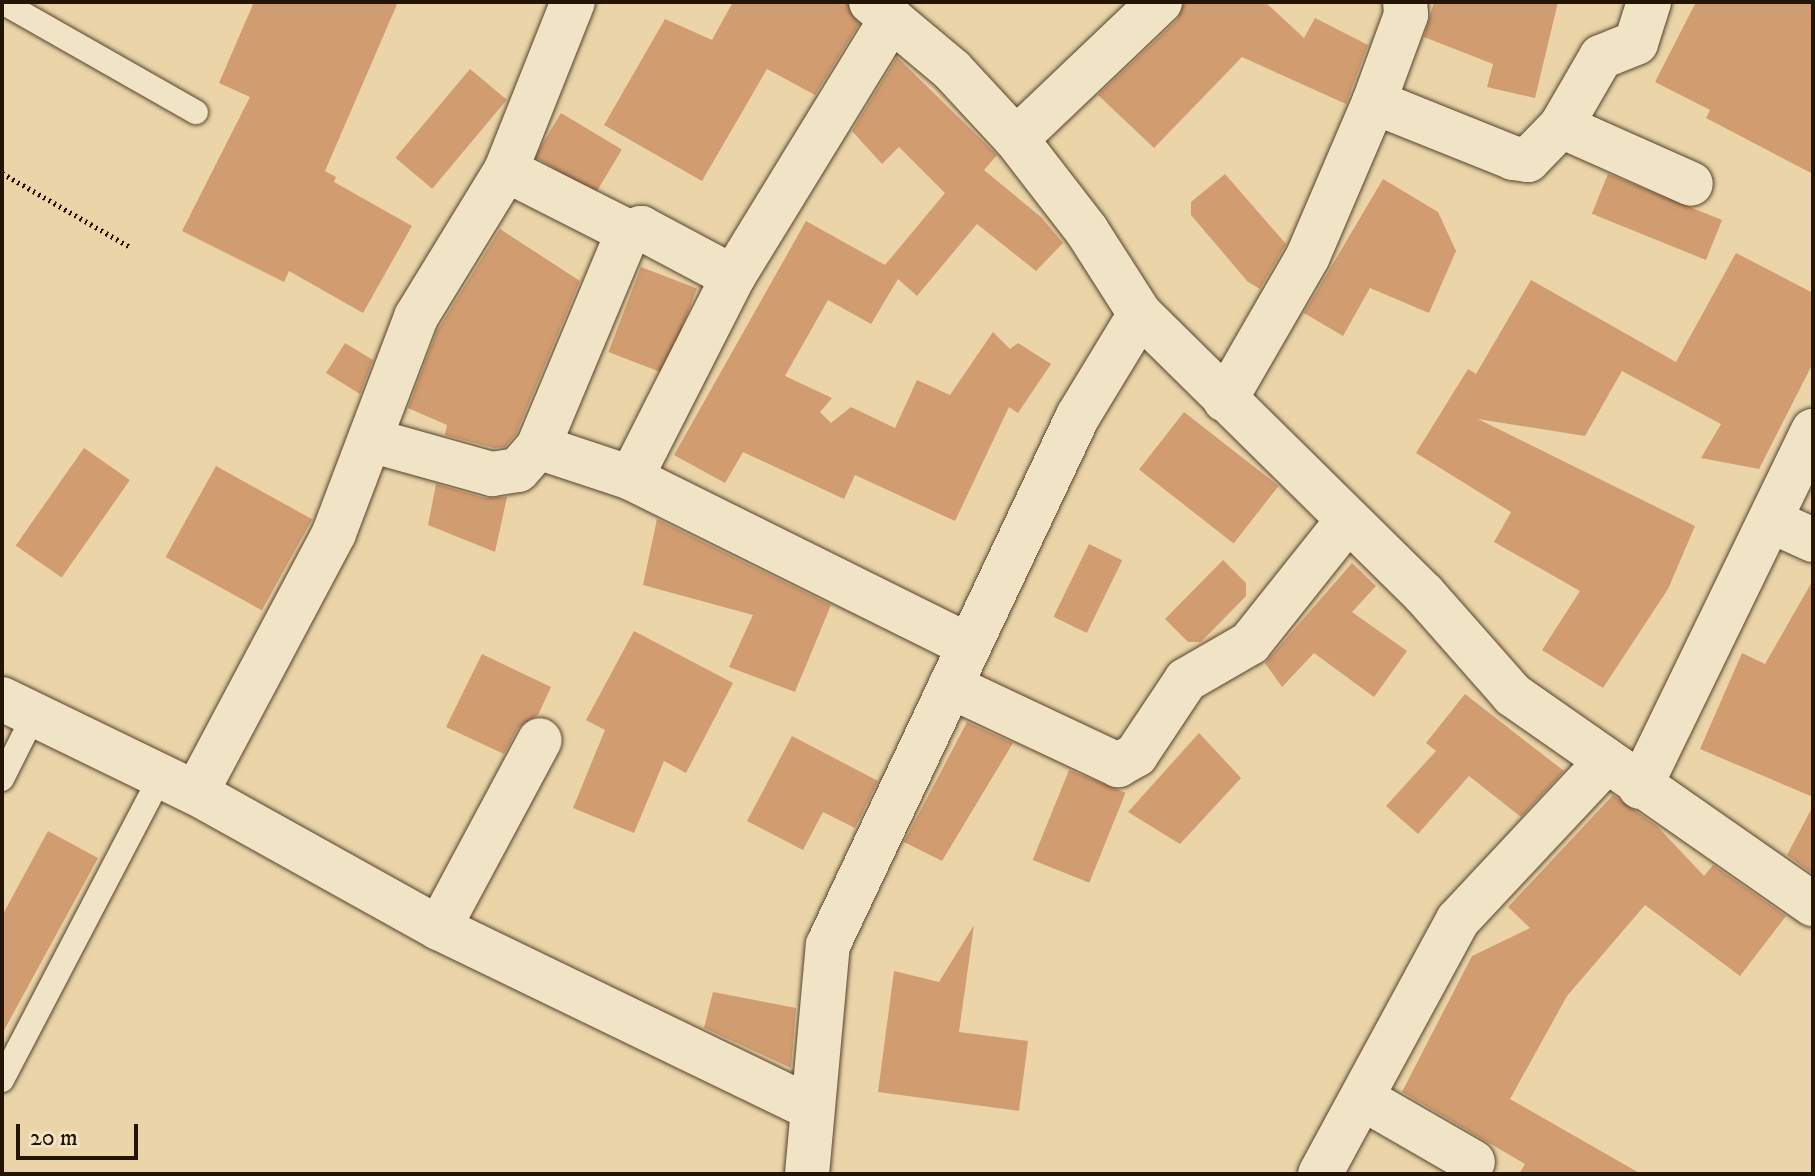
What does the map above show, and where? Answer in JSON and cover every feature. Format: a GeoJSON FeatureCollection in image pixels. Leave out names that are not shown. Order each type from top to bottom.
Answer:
{"type":"FeatureCollection","features":[{"type":"Feature","properties":{"kind":"street"},"geometry":{"type":"LineString","coordinates":[[178,785],[334,533],[416,317],[506,170],[573,2]]}},
{"type":"Feature","properties":{"kind":"street"},"geometry":{"type":"LineString","coordinates":[[1016,139],[1160,2]]}},
{"type":"Feature","properties":{"kind":"street"},"geometry":{"type":"LineString","coordinates":[[1225,400],[1308,256],[1374,102],[1406,15],[1405,2]]}},
{"type":"Feature","properties":{"kind":"street"},"geometry":{"type":"LineString","coordinates":[[1374,102],[1513,158],[1528,160],[1561,126],[1601,57],[1636,43],[1649,2]]}},
{"type":"Feature","properties":{"kind":"street"},"geometry":{"type":"LineString","coordinates":[[631,478],[733,277],[881,10],[952,70],[1016,139],[1087,231],[1140,314],[1424,594],[1513,695],[1813,904]]}},
{"type":"Feature","properties":{"kind":"street"},"geometry":{"type":"LineString","coordinates":[[1561,126],[1691,184]]}},
{"type":"Feature","properties":{"kind":"street"},"geometry":{"type":"LineString","coordinates":[[506,170],[628,232],[641,228],[733,277]]}},
{"type":"Feature","properties":{"kind":"street"},"geometry":{"type":"LineString","coordinates":[[370,440],[492,474],[518,470],[538,447],[628,232]]}},
{"type":"Feature","properties":{"kind":"street"},"geometry":{"type":"LineString","coordinates":[[807,1174],[828,945],[1078,416],[1140,314]]}},
{"type":"Feature","properties":{"kind":"street"},"geometry":{"type":"LineString","coordinates":[[1320,1174],[1458,920],[1623,774],[1771,521],[1813,431]]}},
{"type":"Feature","properties":{"kind":"street"},"geometry":{"type":"LineString","coordinates":[[538,447],[631,478],[969,646]]}},
{"type":"Feature","properties":{"kind":"street"},"geometry":{"type":"LineString","coordinates":[[950,686],[1118,765],[1136,755],[1186,680],[1250,643],[1348,520]]}},
{"type":"Feature","properties":{"kind":"street"},"geometry":{"type":"LineString","coordinates":[[1771,521],[1813,540]]}},
{"type":"Feature","properties":{"kind":"street"},"geometry":{"type":"LineString","coordinates":[[18,707],[178,785],[439,928],[811,1108]]}},
{"type":"Feature","properties":{"kind":"street"},"geometry":{"type":"LineString","coordinates":[[439,928],[540,740]]}},
{"type":"Feature","properties":{"kind":"street"},"geometry":{"type":"LineString","coordinates":[[1362,1098],[1473,1162]]}},
{"type":"Feature","properties":{"kind":"lane"},"geometry":{"type":"LineString","coordinates":[[2,2],[196,112]]}},
{"type":"Feature","properties":{"kind":"lane"},"geometry":{"type":"LineString","coordinates":[[2,779],[18,707]]}},
{"type":"Feature","properties":{"kind":"lane"},"geometry":{"type":"LineString","coordinates":[[2,1080],[178,785]]}},
{"type":"Feature","properties":{"kind":"path"},"geometry":{"type":"LineString","coordinates":[[2,173],[130,247]]}},
{"type":"Feature","properties":{"kind":"building"},"geometry":{"type":"Polygon","coordinates":[[[254,2],[398,2],[325,171],[336,177],[334,182],[412,226],[363,313],[289,271],[284,282],[182,231],[250,97],[219,83],[254,2]]]}},
{"type":"Feature","properties":{"kind":"building"},"geometry":{"type":"Polygon","coordinates":[[[733,2],[847,2],[859,24],[815,95],[767,69],[702,181],[604,125],[665,19],[712,40],[733,2]]]}},
{"type":"Feature","properties":{"kind":"building"},"geometry":{"type":"Polygon","coordinates":[[[1184,2],[1265,2],[1304,38],[1315,18],[1368,45],[1346,104],[1242,57],[1154,148],[1098,95],[1177,20],[1184,2]]]}},
{"type":"Feature","properties":{"kind":"building"},"geometry":{"type":"Polygon","coordinates":[[[1434,2],[1558,2],[1535,98],[1487,87],[1493,64],[1424,37],[1434,2]]]}},
{"type":"Feature","properties":{"kind":"building"},"geometry":{"type":"Polygon","coordinates":[[[1696,2],[1813,2],[1813,174],[1706,118],[1710,110],[1655,82],[1696,2]]]}},
{"type":"Feature","properties":{"kind":"building"},"geometry":{"type":"Polygon","coordinates":[[[897,57],[997,155],[984,170],[1041,217],[1063,243],[1036,271],[977,224],[917,296],[898,279],[871,324],[828,300],[785,376],[832,398],[820,412],[831,423],[851,407],[895,428],[917,380],[950,395],[993,332],[1010,349],[1018,343],[1051,364],[1018,413],[1009,407],[955,521],[855,475],[844,499],[743,452],[725,483],[674,455],[806,221],[885,265],[945,193],[899,147],[882,164],[852,131],[897,57]]]}},
{"type":"Feature","properties":{"kind":"building"},"geometry":{"type":"Polygon","coordinates":[[[470,69],[507,100],[432,189],[395,158],[470,69]]]}},
{"type":"Feature","properties":{"kind":"building"},"geometry":{"type":"Polygon","coordinates":[[[561,113],[622,150],[596,193],[535,157],[561,113]]]}},
{"type":"Feature","properties":{"kind":"building"},"geometry":{"type":"Polygon","coordinates":[[[1225,174],[1286,244],[1260,289],[1248,282],[1191,215],[1191,202],[1225,174]]]}},
{"type":"Feature","properties":{"kind":"building"},"geometry":{"type":"Polygon","coordinates":[[[1608,174],[1722,220],[1706,260],[1592,214],[1608,174]]]}},
{"type":"Feature","properties":{"kind":"building"},"geometry":{"type":"Polygon","coordinates":[[[1383,179],[1438,212],[1456,251],[1429,313],[1370,288],[1343,336],[1304,313],[1383,179]]]}},
{"type":"Feature","properties":{"kind":"building"},"geometry":{"type":"Polygon","coordinates":[[[500,229],[580,281],[516,434],[505,447],[494,448],[445,435],[447,425],[408,408],[437,331],[500,229]]]}},
{"type":"Feature","properties":{"kind":"building"},"geometry":{"type":"Polygon","coordinates":[[[1736,253],[1813,293],[1813,363],[1759,469],[1701,458],[1721,424],[1622,371],[1585,436],[1478,419],[1695,526],[1668,589],[1603,688],[1542,650],[1580,591],[1494,542],[1511,512],[1416,453],[1468,369],[1476,374],[1531,280],[1676,362],[1736,253]]]}},
{"type":"Feature","properties":{"kind":"building"},"geometry":{"type":"Polygon","coordinates":[[[641,267],[697,289],[664,373],[608,352],[641,267]]]}},
{"type":"Feature","properties":{"kind":"building"},"geometry":{"type":"Polygon","coordinates":[[[345,343],[373,360],[360,394],[326,373],[345,343]]]}},
{"type":"Feature","properties":{"kind":"building"},"geometry":{"type":"Polygon","coordinates":[[[1184,412],[1279,486],[1234,543],[1139,470],[1184,412]]]}},
{"type":"Feature","properties":{"kind":"building"},"geometry":{"type":"Polygon","coordinates":[[[84,448],[130,480],[62,578],[16,545],[84,448]]]}},
{"type":"Feature","properties":{"kind":"building"},"geometry":{"type":"Polygon","coordinates":[[[216,466],[312,519],[262,610],[166,557],[216,466]]]}},
{"type":"Feature","properties":{"kind":"building"},"geometry":{"type":"Polygon","coordinates":[[[436,484],[485,498],[507,497],[495,552],[428,525],[436,484]]]}},
{"type":"Feature","properties":{"kind":"building"},"geometry":{"type":"Polygon","coordinates":[[[657,519],[831,605],[795,692],[729,667],[753,615],[643,585],[657,519]]]}},
{"type":"Feature","properties":{"kind":"building"},"geometry":{"type":"Polygon","coordinates":[[[1089,544],[1122,560],[1087,633],[1053,617],[1089,544]]]}},
{"type":"Feature","properties":{"kind":"building"},"geometry":{"type":"Polygon","coordinates":[[[1223,560],[1246,583],[1246,596],[1201,642],[1188,642],[1165,619],[1223,560]]]}},
{"type":"Feature","properties":{"kind":"building"},"geometry":{"type":"Polygon","coordinates":[[[1352,563],[1376,586],[1352,612],[1407,651],[1374,697],[1314,653],[1282,687],[1265,663],[1352,563]]]}},
{"type":"Feature","properties":{"kind":"building"},"geometry":{"type":"Polygon","coordinates":[[[1813,580],[1813,797],[1700,749],[1742,653],[1765,664],[1813,580]]]}},
{"type":"Feature","properties":{"kind":"building"},"geometry":{"type":"Polygon","coordinates":[[[634,631],[733,683],[686,773],[664,761],[634,833],[573,808],[605,730],[586,720],[634,631]]]}},
{"type":"Feature","properties":{"kind":"building"},"geometry":{"type":"Polygon","coordinates":[[[482,654],[551,687],[538,715],[518,728],[504,754],[446,727],[482,654]]]}},
{"type":"Feature","properties":{"kind":"building"},"geometry":{"type":"Polygon","coordinates":[[[1465,694],[1564,771],[1521,817],[1469,776],[1418,834],[1386,806],[1436,751],[1426,743],[1465,694]]]}},
{"type":"Feature","properties":{"kind":"building"},"geometry":{"type":"Polygon","coordinates":[[[967,722],[1013,743],[942,861],[904,842],[967,722]]]}},
{"type":"Feature","properties":{"kind":"building"},"geometry":{"type":"Polygon","coordinates":[[[1199,733],[1241,778],[1180,844],[1128,812],[1199,733]]]}},
{"type":"Feature","properties":{"kind":"building"},"geometry":{"type":"Polygon","coordinates":[[[792,736],[878,781],[855,828],[823,812],[803,850],[747,821],[792,736]]]}},
{"type":"Feature","properties":{"kind":"building"},"geometry":{"type":"Polygon","coordinates":[[[1069,770],[1126,793],[1089,883],[1033,860],[1069,770]]]}},
{"type":"Feature","properties":{"kind":"building"},"geometry":{"type":"Polygon","coordinates":[[[1613,795],[1657,826],[1704,876],[1713,865],[1786,916],[1740,976],[1645,905],[1567,996],[1510,1099],[1641,1174],[1519,1174],[1525,1164],[1402,1092],[1472,956],[1530,928],[1508,907],[1613,795]]]}},
{"type":"Feature","properties":{"kind":"building"},"geometry":{"type":"Polygon","coordinates":[[[1813,806],[1813,874],[1787,855],[1813,806]]]}},
{"type":"Feature","properties":{"kind":"building"},"geometry":{"type":"Polygon","coordinates":[[[48,831],[98,858],[2,1034],[2,916],[48,831]]]}},
{"type":"Feature","properties":{"kind":"building"},"geometry":{"type":"Polygon","coordinates":[[[974,925],[959,1032],[1028,1041],[1019,1111],[878,1092],[894,971],[939,982],[974,925]]]}},
{"type":"Feature","properties":{"kind":"building"},"geometry":{"type":"Polygon","coordinates":[[[713,992],[796,1008],[791,1068],[704,1028],[713,992]]]}}]}
